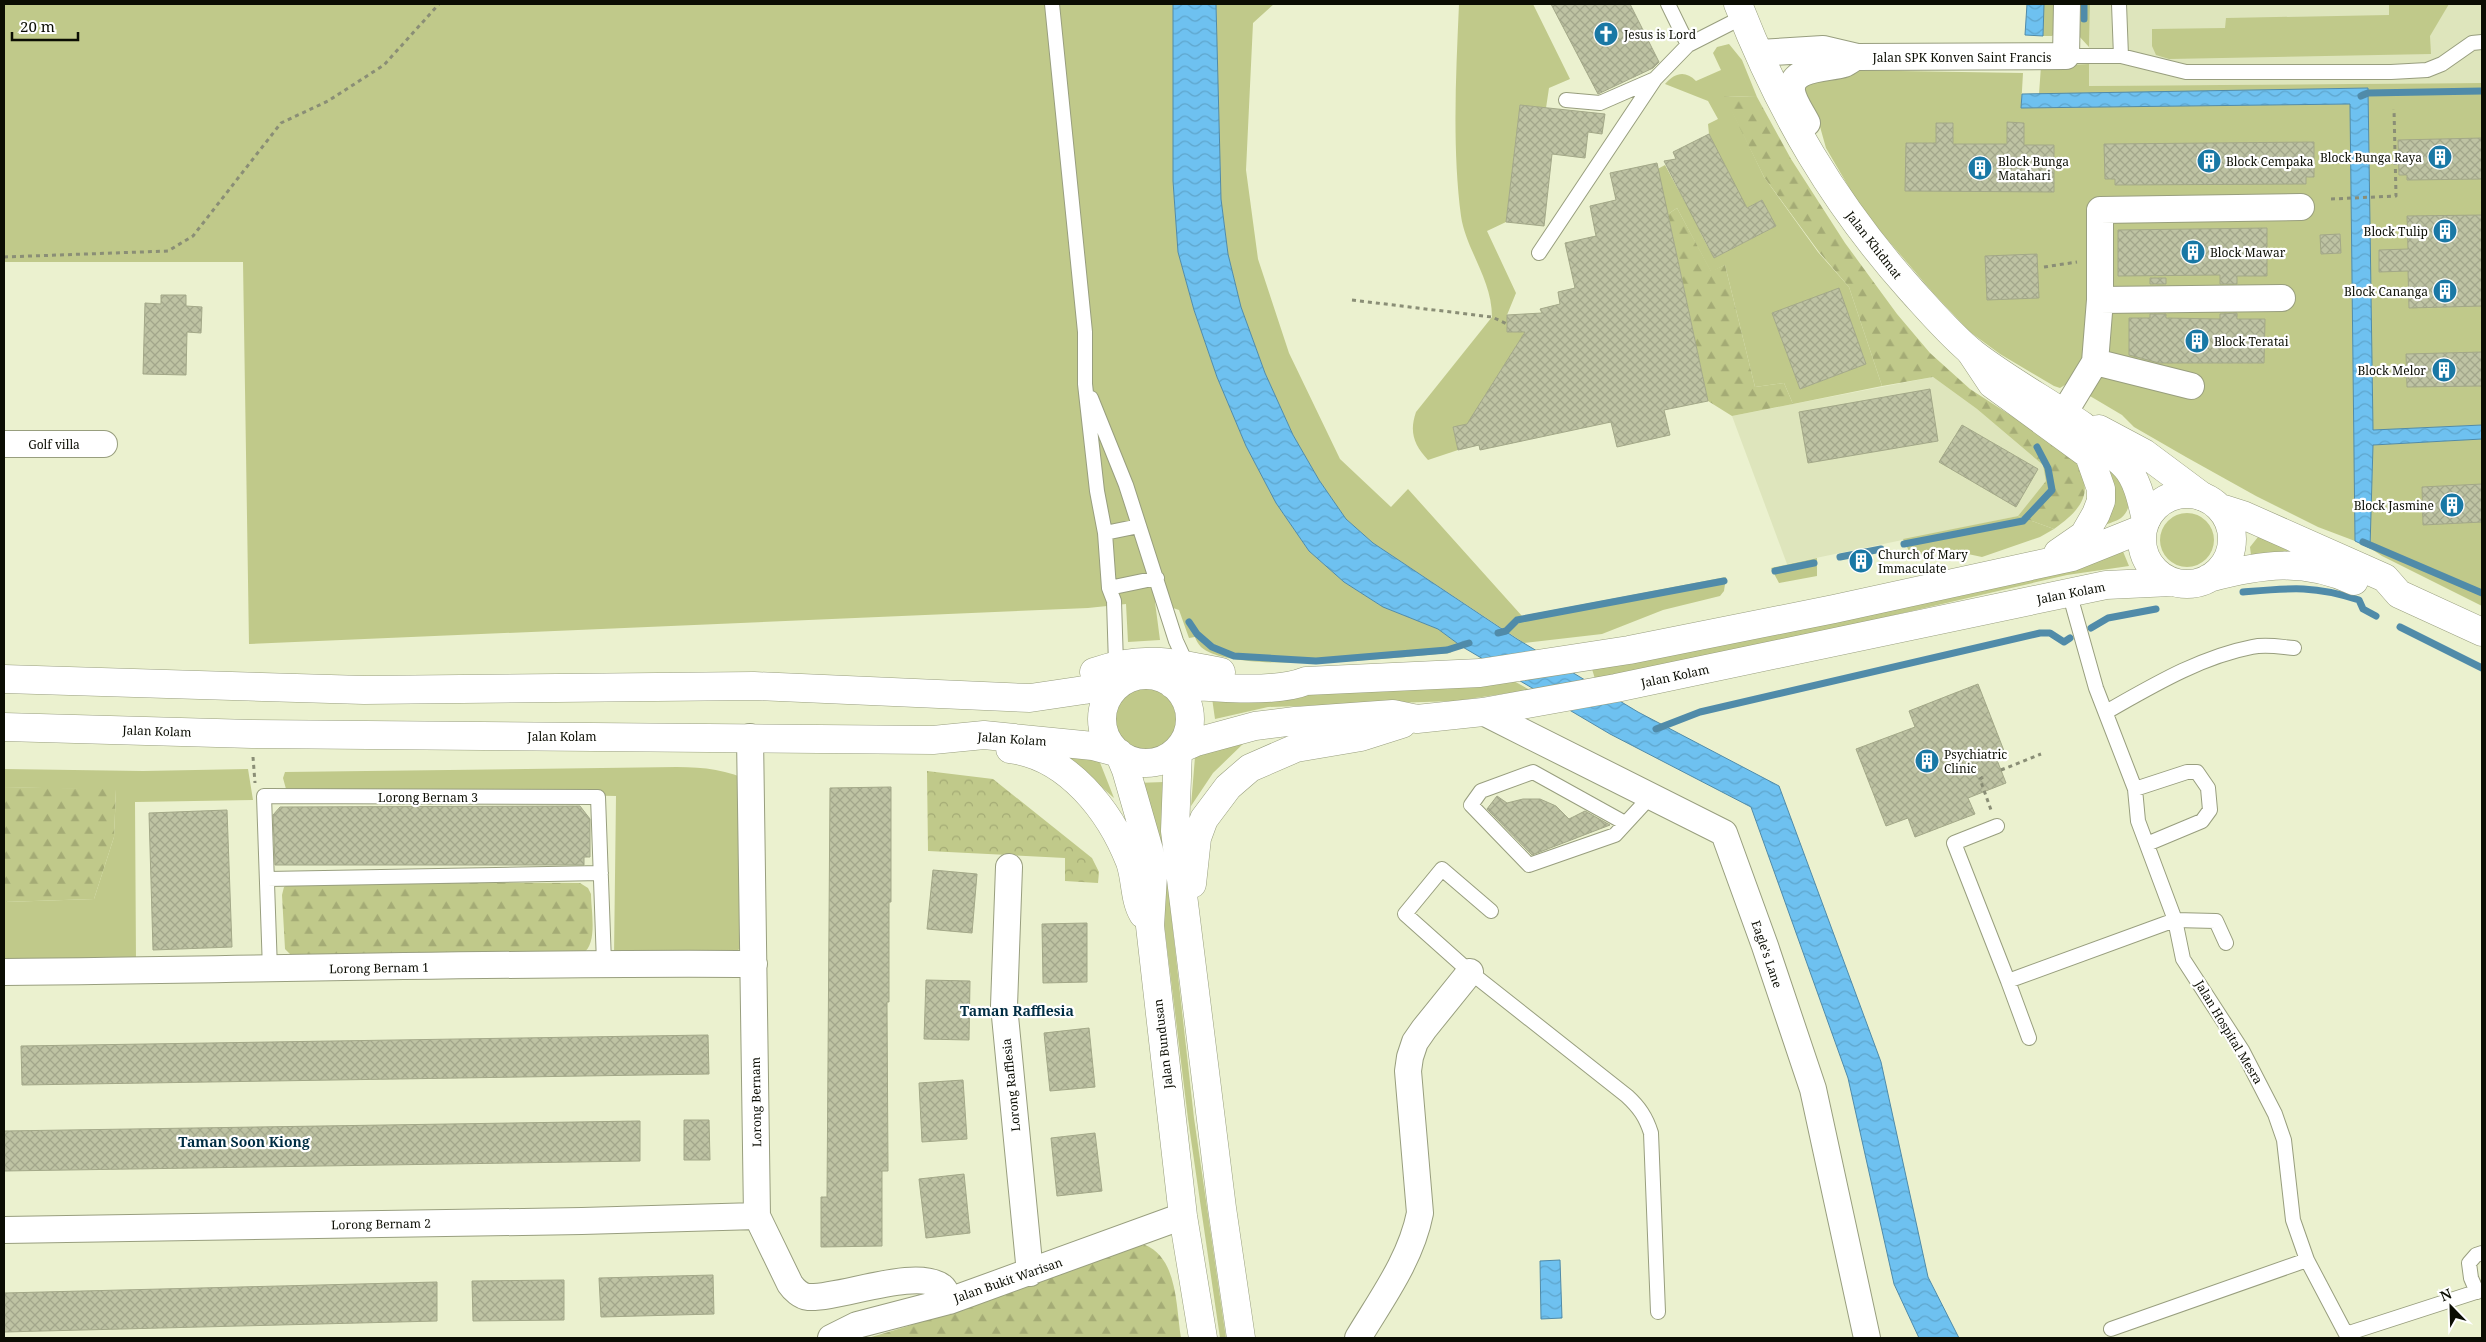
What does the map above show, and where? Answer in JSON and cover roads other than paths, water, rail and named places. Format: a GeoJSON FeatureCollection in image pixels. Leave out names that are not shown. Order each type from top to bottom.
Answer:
{"type":"FeatureCollection","features":[{"type":"Feature","properties":{"kind":"main road","name":"Jalan Khidmat"},"geometry":{"type":"LineString","coordinates":[[1740,11],[1784,110],[1804,146],[1858,227],[1943,326],[1970,351],[2073,419],[2100,429],[2144,453],[2212,502]]}},
{"type":"Feature","properties":{"kind":"main road"},"geometry":{"type":"LineString","coordinates":[[1970,351],[1992,384],[2089,455],[2099,480],[2102,489],[2100,501],[2096,514],[2084,535],[2042,563]]}},
{"type":"Feature","properties":{"kind":"main road","name":"Jalan Khidmat"},"geometry":{"type":"LineString","coordinates":[[2073,419],[2093,441],[2126,467],[2134,479],[2144,524]]}},
{"type":"Feature","properties":{"kind":"main road"},"geometry":{"type":"LineString","coordinates":[[2394,588],[2376,591],[2338,574],[2301,566],[2273,565],[2209,578],[2190,584],[2171,582],[2155,571],[2144,556],[2141,543],[2144,524],[2155,505],[2178,494],[2212,502],[2385,578],[2394,588],[2399,594],[2482,632]]}},
{"type":"Feature","properties":{"kind":"main road"},"geometry":{"type":"LineString","coordinates":[[2209,578],[2223,566],[2230,550],[2232,533],[2229,518],[2212,502]]}},
{"type":"Feature","properties":{"kind":"main road"},"geometry":{"type":"LineString","coordinates":[[4,679],[364,690],[754,686],[942,695],[995,695],[1076,678],[1120,672],[1161,678],[1180,675],[1271,688],[1292,687],[1306,681],[1480,673],[1567,660],[1834,609],[2072,557],[2144,524]]}},
{"type":"Feature","properties":{"kind":"main road","name":"Jalan Kolam"},"geometry":{"type":"LineString","coordinates":[[1178,750],[1196,742],[1255,726],[1287,722],[1393,714],[1417,719],[1484,712],[1616,688],[2068,592],[2106,585],[2171,582]]}},
{"type":"Feature","properties":{"kind":"main road"},"geometry":{"type":"LineString","coordinates":[[1120,672],[1107,699],[1102,716],[1104,735],[1110,746],[1130,760],[1142,763],[1167,758],[1178,750]]}},
{"type":"Feature","properties":{"kind":"main road"},"geometry":{"type":"LineString","coordinates":[[1180,675],[1181,693],[1187,704],[1189,716],[1188,728],[1178,750],[1175,831],[1187,935],[1241,1338]]}},
{"type":"Feature","properties":{"kind":"main road"},"geometry":{"type":"LineString","coordinates":[[1187,935],[1197,838],[1204,819],[1228,787],[1250,768],[1296,748],[1361,737],[1417,719]]}},
{"type":"Feature","properties":{"kind":"main road","name":"Jalan Kolam"},"geometry":{"type":"LineString","coordinates":[[4,727],[252,734],[933,740],[984,735],[1093,746],[1119,753]]}},
{"type":"Feature","properties":{"kind":"main road"},"geometry":{"type":"LineString","coordinates":[[933,740],[1021,750],[1037,756],[1081,785],[1113,826],[1130,864],[1140,908],[1150,926]]}},
{"type":"Feature","properties":{"kind":"main road","name":"Jalan Bundusan"},"geometry":{"type":"LineString","coordinates":[[1119,753],[1126,770],[1149,850],[1153,876],[1150,926],[1183,1216],[1203,1338]]}},
{"type":"Feature","properties":{"kind":"street"},"geometry":{"type":"LineString","coordinates":[[2066,56],[2067,4]]}},
{"type":"Feature","properties":{"kind":"street","name":"Jalan SPK Konven Saint Francis"},"geometry":{"type":"LineString","coordinates":[[1759,53],[1823,49],[1857,57],[2066,56]]}},
{"type":"Feature","properties":{"kind":"street","name":"Jalan SPK Konven Saint Francis"},"geometry":{"type":"LineString","coordinates":[[1804,146],[1809,136],[1808,125],[1792,93],[1792,85],[1798,77],[1809,71],[1844,64],[1857,57]]}},
{"type":"Feature","properties":{"kind":"street"},"geometry":{"type":"LineString","coordinates":[[2073,419],[2095,362],[2100,300],[2100,210],[2301,207]]}},
{"type":"Feature","properties":{"kind":"street"},"geometry":{"type":"LineString","coordinates":[[2100,300],[2282,298]]}},
{"type":"Feature","properties":{"kind":"street"},"geometry":{"type":"LineString","coordinates":[[2095,362],[2191,386]]}},
{"type":"Feature","properties":{"kind":"street","name":"Golf villa"},"geometry":{"type":"LineString","coordinates":[[4,444],[104,444]]}},
{"type":"Feature","properties":{"kind":"street","name":"Eagle's Lane"},"geometry":{"type":"LineString","coordinates":[[1484,712],[1724,833],[1765,946],[1813,1089],[1867,1338]]}},
{"type":"Feature","properties":{"kind":"street","name":"Lorong Bernam"},"geometry":{"type":"LineString","coordinates":[[750,737],[757,1216],[790,1284],[795,1290],[806,1297],[828,1295],[871,1285],[922,1281],[933,1282],[944,1288],[949,1301]]}},
{"type":"Feature","properties":{"kind":"street","name":"Lorong Rafflesia"},"geometry":{"type":"LineString","coordinates":[[1008,867],[1004,1006],[1030,1273]]}},
{"type":"Feature","properties":{"kind":"street","name":"Lorong Bernam 1"},"geometry":{"type":"LineString","coordinates":[[4,972],[270,970],[604,963],[754,964]]}},
{"type":"Feature","properties":{"kind":"street"},"geometry":{"type":"LineString","coordinates":[[1358,1338],[1405,1259],[1416,1235],[1419,1192],[1408,1071],[1415,1042],[1470,972]]}},
{"type":"Feature","properties":{"kind":"street","name":"Lorong Bernam 2"},"geometry":{"type":"LineString","coordinates":[[4,1230],[582,1221],[757,1216]]}},
{"type":"Feature","properties":{"kind":"street","name":"Jalan Bukit Warisan"},"geometry":{"type":"LineString","coordinates":[[831,1338],[857,1325],[949,1301],[1183,1216]]}},
{"type":"Feature","properties":{"kind":"lane"},"geometry":{"type":"LineString","coordinates":[[1052,4],[1085,332],[1085,384],[1097,491],[1105,534],[1109,588],[1114,601],[1120,672]]}},
{"type":"Feature","properties":{"kind":"lane"},"geometry":{"type":"LineString","coordinates":[[1668,4],[1688,45]]}},
{"type":"Feature","properties":{"kind":"lane"},"geometry":{"type":"LineString","coordinates":[[2119,4],[2121,56]]}},
{"type":"Feature","properties":{"kind":"lane"},"geometry":{"type":"LineString","coordinates":[[1539,253],[1655,79],[1688,45],[1740,11]]}},
{"type":"Feature","properties":{"kind":"lane"},"geometry":{"type":"LineString","coordinates":[[2066,56],[2121,56],[2186,72],[2391,72],[2427,70],[2442,64],[2472,43],[2482,42]]}},
{"type":"Feature","properties":{"kind":"lane"},"geometry":{"type":"LineString","coordinates":[[1566,100],[1600,103],[1655,79]]}},
{"type":"Feature","properties":{"kind":"lane"},"geometry":{"type":"LineString","coordinates":[[1085,384],[1126,484],[1140,526],[1176,640],[1180,675]]}},
{"type":"Feature","properties":{"kind":"lane"},"geometry":{"type":"LineString","coordinates":[[1105,534],[1140,526]]}},
{"type":"Feature","properties":{"kind":"lane"},"geometry":{"type":"LineString","coordinates":[[1109,588],[1156,578]]}},
{"type":"Feature","properties":{"kind":"lane","name":"Jalan Hospital Mesra"},"geometry":{"type":"LineString","coordinates":[[2068,592],[2096,688],[2135,789],[2138,821],[2175,920],[2183,959],[2242,1050],[2275,1114],[2284,1140],[2293,1220],[2307,1260],[2347,1336],[2480,1291]]}},
{"type":"Feature","properties":{"kind":"lane"},"geometry":{"type":"LineString","coordinates":[[2106,712],[2162,680],[2230,654],[2254,646],[2294,648]]}},
{"type":"Feature","properties":{"kind":"lane"},"geometry":{"type":"LineString","coordinates":[[1625,823],[1533,772],[1481,791],[1471,805],[1529,865],[1615,835],[1650,797]]}},
{"type":"Feature","properties":{"kind":"lane"},"geometry":{"type":"LineString","coordinates":[[2135,789],[2187,772],[2197,772],[2208,788],[2210,810],[2202,821],[2147,844]]}},
{"type":"Feature","properties":{"kind":"lane","name":"Lorong Bernam 3"},"geometry":{"type":"LineString","coordinates":[[270,970],[264,796],[598,797],[604,963]]}},
{"type":"Feature","properties":{"kind":"lane"},"geometry":{"type":"LineString","coordinates":[[1997,826],[1954,843],[2008,981],[2028,1038]]}},
{"type":"Feature","properties":{"kind":"lane"},"geometry":{"type":"LineString","coordinates":[[1492,911],[1442,869],[1405,914],[1470,972],[1627,1096],[1638,1106],[1646,1118],[1651,1133],[1658,1312]]}},
{"type":"Feature","properties":{"kind":"lane"},"geometry":{"type":"LineString","coordinates":[[267,879],[601,873]]}},
{"type":"Feature","properties":{"kind":"lane"},"geometry":{"type":"LineString","coordinates":[[2008,981],[2175,920],[2216,921],[2226,942]]}},
{"type":"Feature","properties":{"kind":"lane"},"geometry":{"type":"LineString","coordinates":[[2480,1291],[2471,1278],[2469,1263],[2476,1255],[2482,1253]]}},
{"type":"Feature","properties":{"kind":"lane"},"geometry":{"type":"LineString","coordinates":[[2111,1329],[2307,1260]]}},
{"type":"Feature","properties":{"kind":"water"},"geometry":{"type":"Polygon","coordinates":[[[1173,4],[1216,4],[1221,199],[1228,254],[1241,307],[1265,373],[1293,435],[1319,480],[1346,519],[1373,543],[1517,639],[1638,712],[1779,786],[1881,1062],[1928,1277],[1959,1338],[1919,1338],[1894,1284],[1848,1078],[1751,807],[1610,734],[1461,646],[1438,629],[1383,607],[1344,582],[1309,551],[1276,503],[1246,446],[1217,377],[1194,310],[1178,252],[1173,181],[1173,4]]]}},
{"type":"Feature","properties":{"kind":"water"},"geometry":{"type":"Polygon","coordinates":[[[2027,4],[2044,4],[2043,36],[2025,35],[2027,4]]]}},
{"type":"Feature","properties":{"kind":"water"},"geometry":{"type":"Polygon","coordinates":[[[2368,88],[2373,430],[2482,425],[2482,439],[2373,445],[2370,548],[2355,541],[2350,104],[2021,108],[2022,94],[2368,88]]]}},
{"type":"Feature","properties":{"kind":"water"},"geometry":{"type":"Polygon","coordinates":[[[1560,1260],[1562,1318],[1541,1319],[1540,1261],[1560,1260]]]}},
{"type":"Feature","properties":{"kind":"waterway"},"geometry":{"type":"LineString","coordinates":[[2084,4],[2084,19]]}},
{"type":"Feature","properties":{"kind":"waterway"},"geometry":{"type":"LineString","coordinates":[[2361,96],[2368,93],[2482,91]]}},
{"type":"Feature","properties":{"kind":"waterway"},"geometry":{"type":"LineString","coordinates":[[1904,544],[2023,521],[2052,490],[2048,468],[2037,447]]}},
{"type":"Feature","properties":{"kind":"waterway"},"geometry":{"type":"LineString","coordinates":[[2363,542],[2482,593]]}},
{"type":"Feature","properties":{"kind":"waterway"},"geometry":{"type":"LineString","coordinates":[[1840,557],[1881,549]]}},
{"type":"Feature","properties":{"kind":"waterway"},"geometry":{"type":"LineString","coordinates":[[1775,571],[1814,563]]}},
{"type":"Feature","properties":{"kind":"waterway"},"geometry":{"type":"LineString","coordinates":[[1498,633],[1506,631],[1517,620],[1724,581]]}},
{"type":"Feature","properties":{"kind":"waterway"},"geometry":{"type":"LineString","coordinates":[[2243,592],[2288,589],[2328,592],[2359,600],[2363,609],[2376,616]]}},
{"type":"Feature","properties":{"kind":"waterway"},"geometry":{"type":"LineString","coordinates":[[2091,628],[2108,618],[2156,609]]}},
{"type":"Feature","properties":{"kind":"waterway"},"geometry":{"type":"LineString","coordinates":[[1189,622],[1197,634],[1212,647],[1234,656],[1316,661],[1447,650],[1469,643]]}},
{"type":"Feature","properties":{"kind":"waterway"},"geometry":{"type":"LineString","coordinates":[[2400,627],[2482,668]]}},
{"type":"Feature","properties":{"kind":"waterway"},"geometry":{"type":"LineString","coordinates":[[1656,729],[1700,712],[2040,633],[2050,633],[2064,642],[2070,638]]}},
{"type":"Feature","properties":{"kind":"place","name":"Jesus is Lord"},"geometry":{"type":"Point","coordinates":[1606,34]}},
{"type":"Feature","properties":{"kind":"place","name":"Block Bunga Raya"},"geometry":{"type":"Point","coordinates":[2440,157]}},
{"type":"Feature","properties":{"kind":"place","name":"Block Cempaka"},"geometry":{"type":"Point","coordinates":[2209,161]}},
{"type":"Feature","properties":{"kind":"place","name":"Block Bunga Matahari"},"geometry":{"type":"Point","coordinates":[1980,168]}},
{"type":"Feature","properties":{"kind":"place","name":"Block Tulip"},"geometry":{"type":"Point","coordinates":[2445,231]}},
{"type":"Feature","properties":{"kind":"place","name":"Block Mawar"},"geometry":{"type":"Point","coordinates":[2193,252]}},
{"type":"Feature","properties":{"kind":"place","name":"Block Cananga"},"geometry":{"type":"Point","coordinates":[2445,291]}},
{"type":"Feature","properties":{"kind":"place","name":"Block Teratai"},"geometry":{"type":"Point","coordinates":[2197,341]}},
{"type":"Feature","properties":{"kind":"place","name":"Block Melor"},"geometry":{"type":"Point","coordinates":[2444,370]}},
{"type":"Feature","properties":{"kind":"place","name":"Block Jasmine"},"geometry":{"type":"Point","coordinates":[2452,505]}},
{"type":"Feature","properties":{"kind":"place","name":"Church of Mary Immaculate"},"geometry":{"type":"Point","coordinates":[1861,561]}},
{"type":"Feature","properties":{"kind":"place","name":"Psychiatric Clinic"},"geometry":{"type":"Point","coordinates":[1927,761]}},
{"type":"Feature","properties":{"kind":"district","name":"Taman Rafflesia"},"geometry":{"type":"Point","coordinates":[1017,1010]}},
{"type":"Feature","properties":{"kind":"district","name":"Taman Soon Kiong"},"geometry":{"type":"Point","coordinates":[244,1141]}}]}
